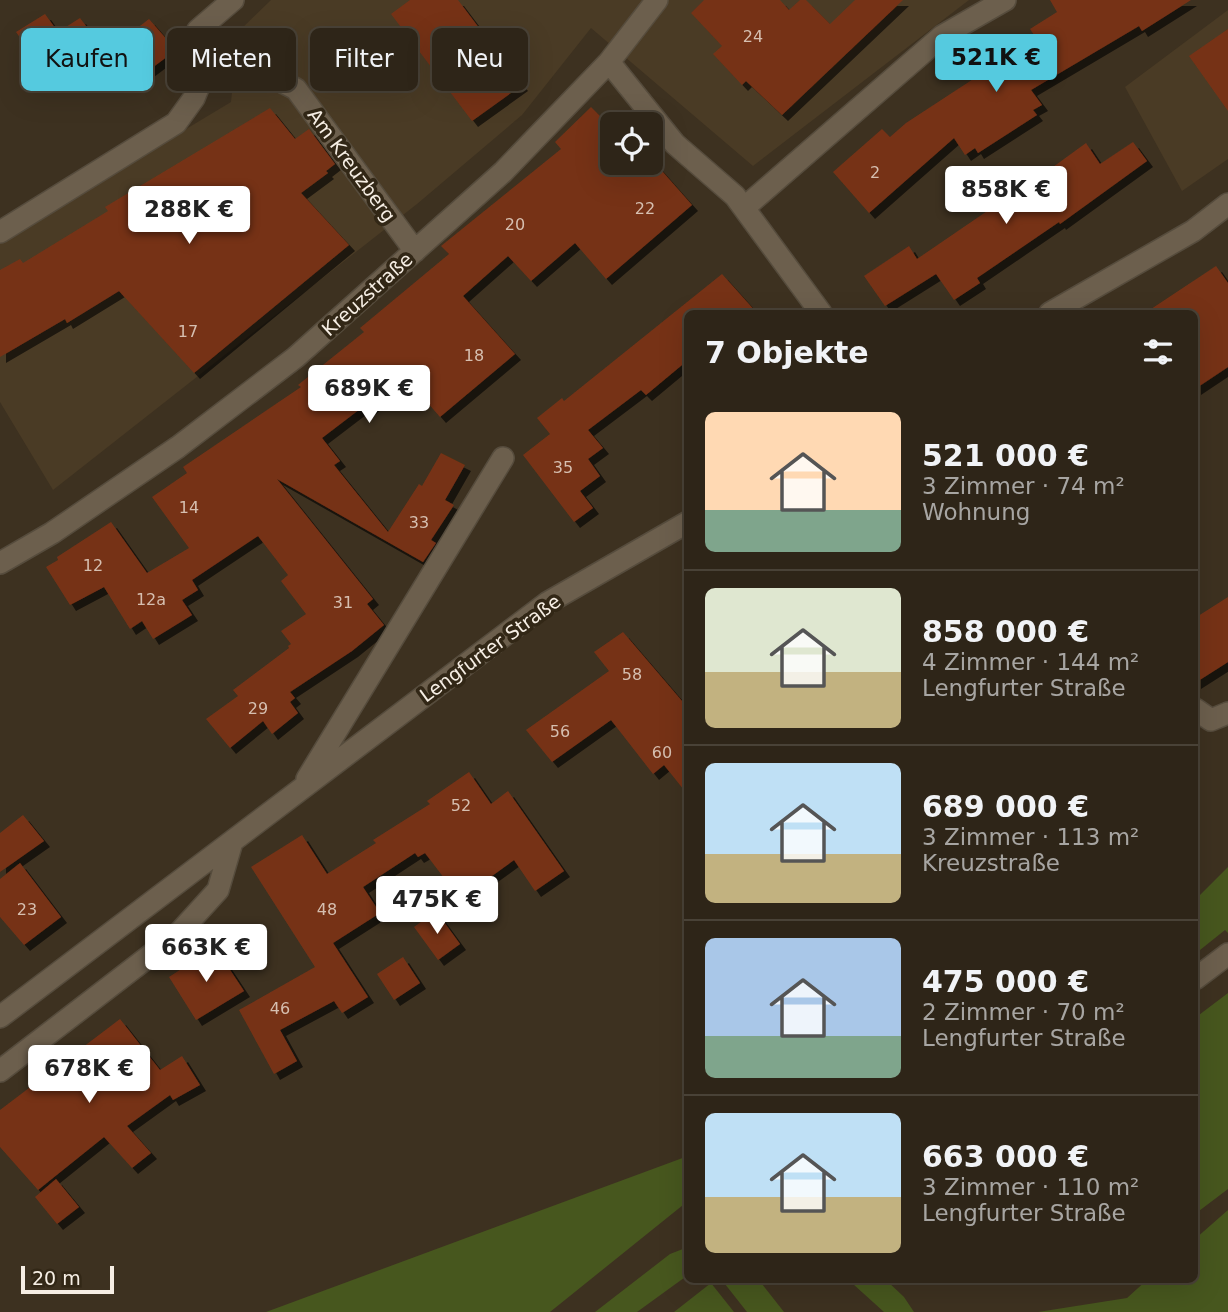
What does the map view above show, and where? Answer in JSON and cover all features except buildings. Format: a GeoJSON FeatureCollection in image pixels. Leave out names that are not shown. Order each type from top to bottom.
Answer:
{"type":"FeatureCollection","features":[{"type":"Feature","properties":{"kind":"street"},"geometry":{"type":"LineString","coordinates":[[200,28],[233,0]]}},
{"type":"Feature","properties":{"kind":"street","name":"Kreuzstraße"},"geometry":{"type":"LineString","coordinates":[[0,563],[51,533],[178,447],[296,357],[503,172],[610,62],[657,0]]}},
{"type":"Feature","properties":{"kind":"street"},"geometry":{"type":"LineString","coordinates":[[744,208],[942,36],[1005,0]]}},
{"type":"Feature","properties":{"kind":"street"},"geometry":{"type":"LineString","coordinates":[[610,62],[675,145],[735,196],[819,310]]}},
{"type":"Feature","properties":{"kind":"street","name":"Am Kreuzberg"},"geometry":{"type":"LineString","coordinates":[[296,89],[415,251]]}},
{"type":"Feature","properties":{"kind":"street"},"geometry":{"type":"LineString","coordinates":[[0,232],[176,123],[197,91]]}},
{"type":"Feature","properties":{"kind":"street"},"geometry":{"type":"LineString","coordinates":[[1055,310],[1193,231],[1228,204]]}},
{"type":"Feature","properties":{"kind":"street","name":"Lengfurter Straße"},"geometry":{"type":"LineString","coordinates":[[302,788],[503,458]]}},
{"type":"Feature","properties":{"kind":"street","name":"Lengfurter Straße"},"geometry":{"type":"LineString","coordinates":[[0,1017],[547,603],[684,524]]}},
{"type":"Feature","properties":{"kind":"street"},"geometry":{"type":"LineString","coordinates":[[1198,711],[1211,720],[1228,713]]}},
{"type":"Feature","properties":{"kind":"street"},"geometry":{"type":"LineString","coordinates":[[0,1071],[178,934],[218,890],[232,842]]}},
{"type":"Feature","properties":{"kind":"street"},"geometry":{"type":"LineString","coordinates":[[1198,977],[1228,954]]}},
{"type":"Feature","properties":{"kind":"shaded area"},"geometry":{"type":"Polygon","coordinates":[[[271,0],[969,0],[753,166],[591,28],[522,115],[417,204],[53,490],[0,402],[0,241],[231,102],[232,91],[296,91],[296,28],[242,28],[271,0]]]}},
{"type":"Feature","properties":{"kind":"shaded area"},"geometry":{"type":"Polygon","coordinates":[[[1228,10],[1228,159],[1182,191],[1125,87],[1228,10]]]}},
{"type":"Feature","properties":{"kind":"green space"},"geometry":{"type":"Polygon","coordinates":[[[1228,867],[1228,933],[1225,930],[1198,952],[1198,897],[1228,867]]]}},
{"type":"Feature","properties":{"kind":"green space"},"geometry":{"type":"Polygon","coordinates":[[[1228,993],[1228,1189],[1198,1212],[1198,1016],[1228,993]]]}},
{"type":"Feature","properties":{"kind":"green space"},"geometry":{"type":"Polygon","coordinates":[[[684,1157],[684,1204],[550,1312],[266,1312],[684,1157]]]}},
{"type":"Feature","properties":{"kind":"green space"},"geometry":{"type":"Polygon","coordinates":[[[1228,1210],[1228,1312],[1038,1312],[1127,1298],[1144,1283],[1198,1283],[1198,1236],[1228,1210]]]}},
{"type":"Feature","properties":{"kind":"green space"},"geometry":{"type":"Polygon","coordinates":[[[684,1249],[684,1278],[637,1312],[595,1312],[670,1254],[684,1249]]]}},
{"type":"Feature","properties":{"kind":"green space"},"geometry":{"type":"Polygon","coordinates":[[[711,1283],[734,1312],[674,1312],[711,1283]]]}},
{"type":"Feature","properties":{"kind":"green space"},"geometry":{"type":"Polygon","coordinates":[[[724,1283],[761,1283],[784,1312],[747,1312],[724,1283]]]}},
{"type":"Feature","properties":{"kind":"green space"},"geometry":{"type":"Polygon","coordinates":[[[889,1283],[904,1297],[914,1312],[884,1312],[853,1284],[889,1283]]]}}]}
